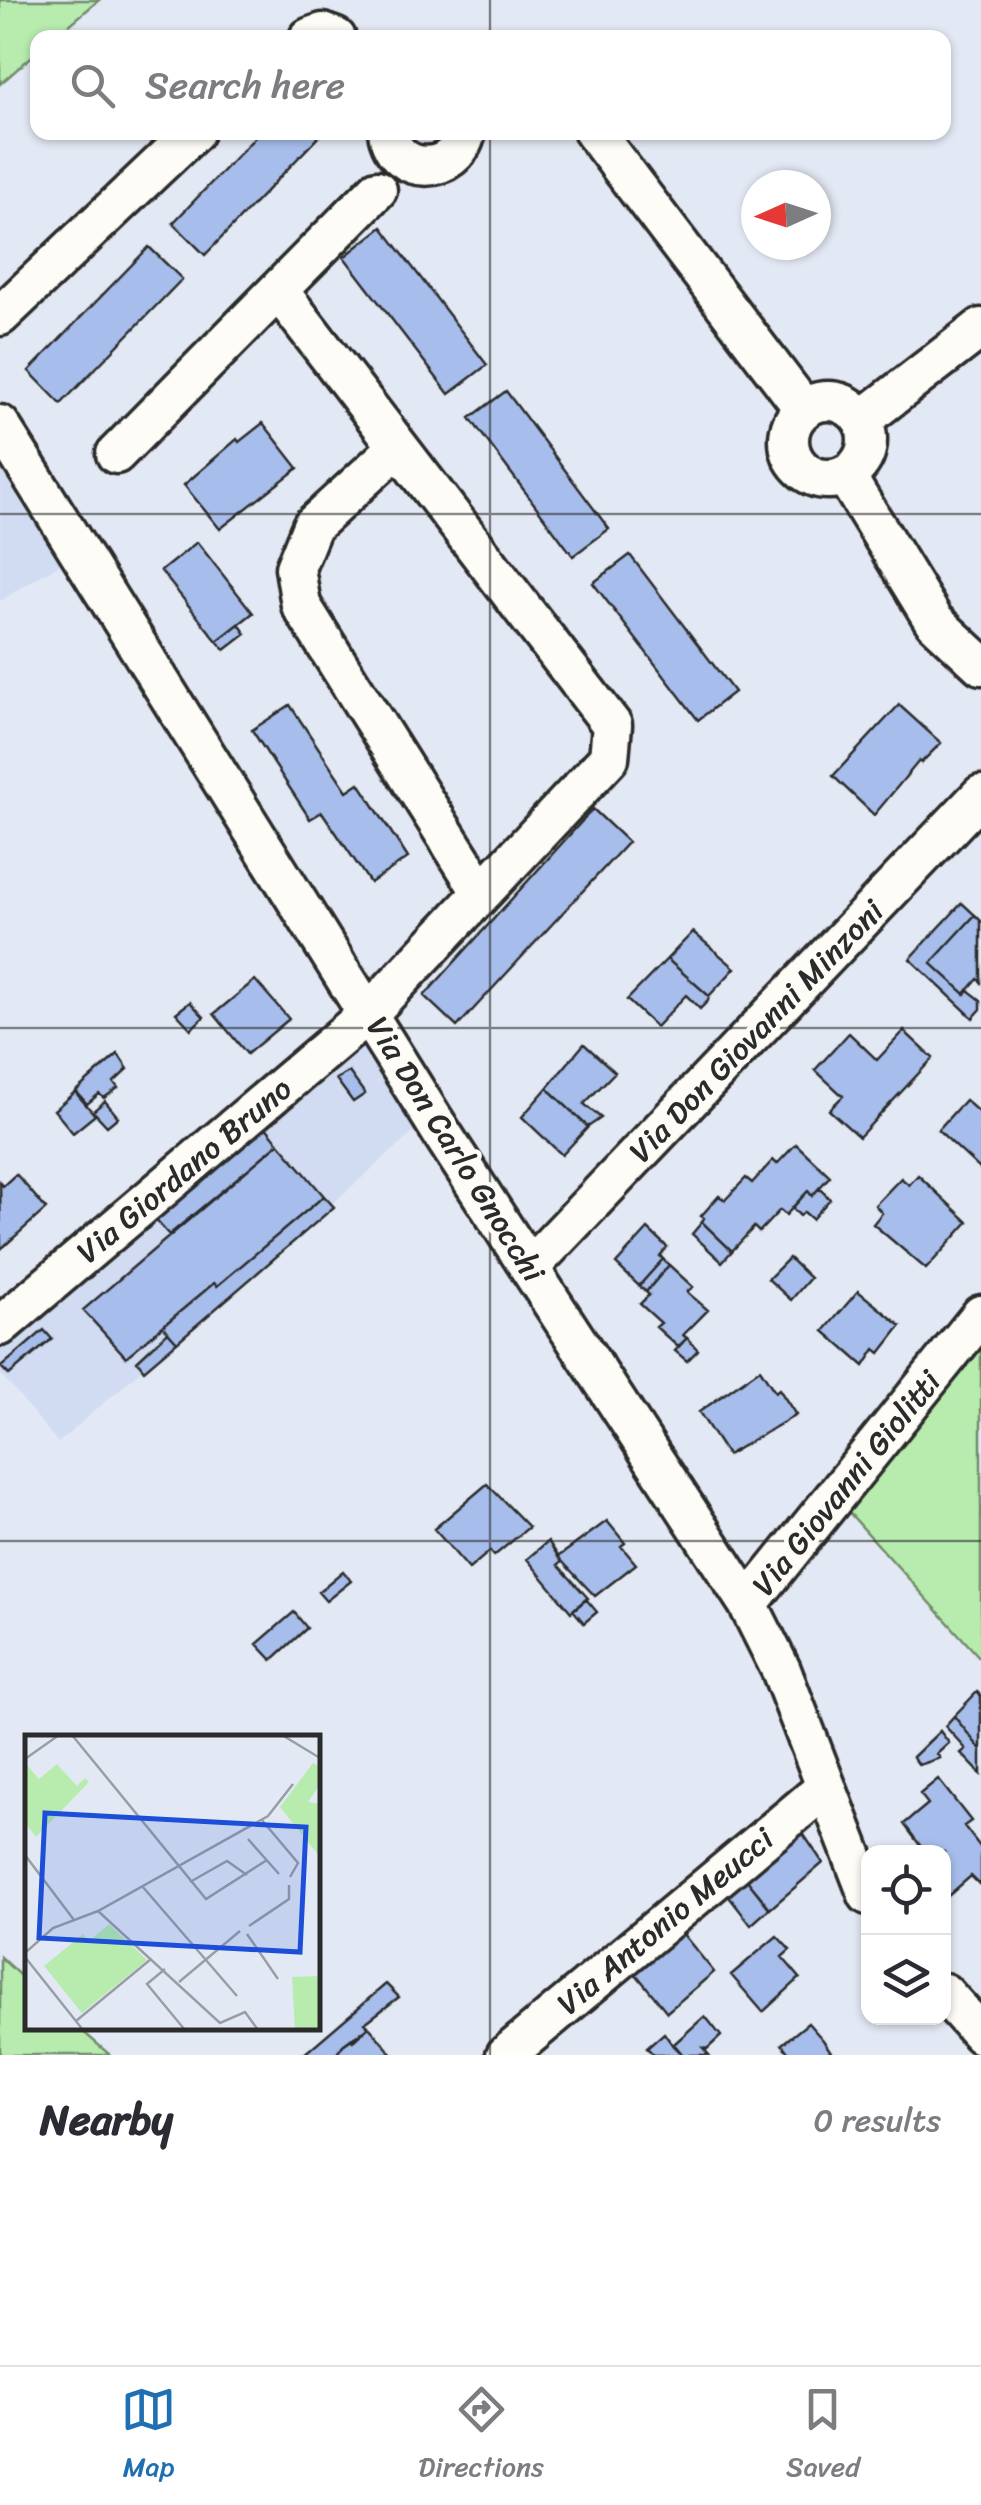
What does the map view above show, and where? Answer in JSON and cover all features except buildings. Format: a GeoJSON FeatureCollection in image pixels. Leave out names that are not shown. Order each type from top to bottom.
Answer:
{"type":"FeatureCollection","features":[{"type":"Feature","properties":{"kind":"street"},"geometry":{"type":"LineString","coordinates":[[0,316],[186,140]]}},
{"type":"Feature","properties":{"kind":"street"},"geometry":{"type":"LineString","coordinates":[[391,140],[404,160],[428,168],[452,158],[464,140]]}},
{"type":"Feature","properties":{"kind":"street"},"geometry":{"type":"LineString","coordinates":[[600,140],[804,409]]}},
{"type":"Feature","properties":{"kind":"street"},"geometry":{"type":"LineString","coordinates":[[116,454],[377,190]]}},
{"type":"Feature","properties":{"kind":"street","name":"Via Giordano Bruno"},"geometry":{"type":"LineString","coordinates":[[0,1326],[369,1013],[609,758],[612,725],[278,290]]}},
{"type":"Feature","properties":{"kind":"street"},"geometry":{"type":"LineString","coordinates":[[862,420],[981,328]]}},
{"type":"Feature","properties":{"kind":"street"},"geometry":{"type":"LineString","coordinates":[[828,400],[853,409],[862,420],[867,444],[856,467],[845,475],[820,478],[798,466],[792,455],[790,430],[804,409],[828,400]]}},
{"type":"Feature","properties":{"kind":"street","name":"Via Don Carlo Gnocchi"},"geometry":{"type":"LineString","coordinates":[[0,425],[443,1135],[748,1604],[781,1670],[861,1878]]}},
{"type":"Feature","properties":{"kind":"street"},"geometry":{"type":"LineString","coordinates":[[398,447],[312,526],[295,568],[301,605],[482,893]]}},
{"type":"Feature","properties":{"kind":"street"},"geometry":{"type":"LineString","coordinates":[[845,475],[934,621],[981,665]]}},
{"type":"Feature","properties":{"kind":"street","name":"Via Don Giovanni Minzoni"},"geometry":{"type":"LineString","coordinates":[[530,1267],[981,795]]}},
{"type":"Feature","properties":{"kind":"street","name":"Via Giovanni Giolitti"},"geometry":{"type":"LineString","coordinates":[[748,1604],[981,1315]]}},
{"type":"Feature","properties":{"kind":"street","name":"Via Antonio Meucci"},"geometry":{"type":"LineString","coordinates":[[506,2055],[824,1788]]}},
{"type":"Feature","properties":{"kind":"street"},"geometry":{"type":"LineString","coordinates":[[951,2001],[981,2034]]}},
{"type":"Feature","properties":{"kind":"shaded area"},"geometry":{"type":"Polygon","coordinates":[[[0,434],[71,557],[0,601],[0,434]]]}},
{"type":"Feature","properties":{"kind":"shaded area"},"geometry":{"type":"Polygon","coordinates":[[[358,1012],[428,1120],[58,1443],[0,1373],[0,1314],[358,1012]]]}},
{"type":"Feature","properties":{"kind":"green space"},"geometry":{"type":"Polygon","coordinates":[[[0,0],[99,0],[63,30],[30,30],[30,58],[0,84],[0,0]]]}},
{"type":"Feature","properties":{"kind":"green space"},"geometry":{"type":"Polygon","coordinates":[[[981,1347],[981,1659],[845,1508],[981,1347]]]}},
{"type":"Feature","properties":{"kind":"green space"},"geometry":{"type":"Polygon","coordinates":[[[0,1957],[25,1980],[25,2030],[81,2030],[110,2055],[0,2055],[0,1957]]]}}]}
